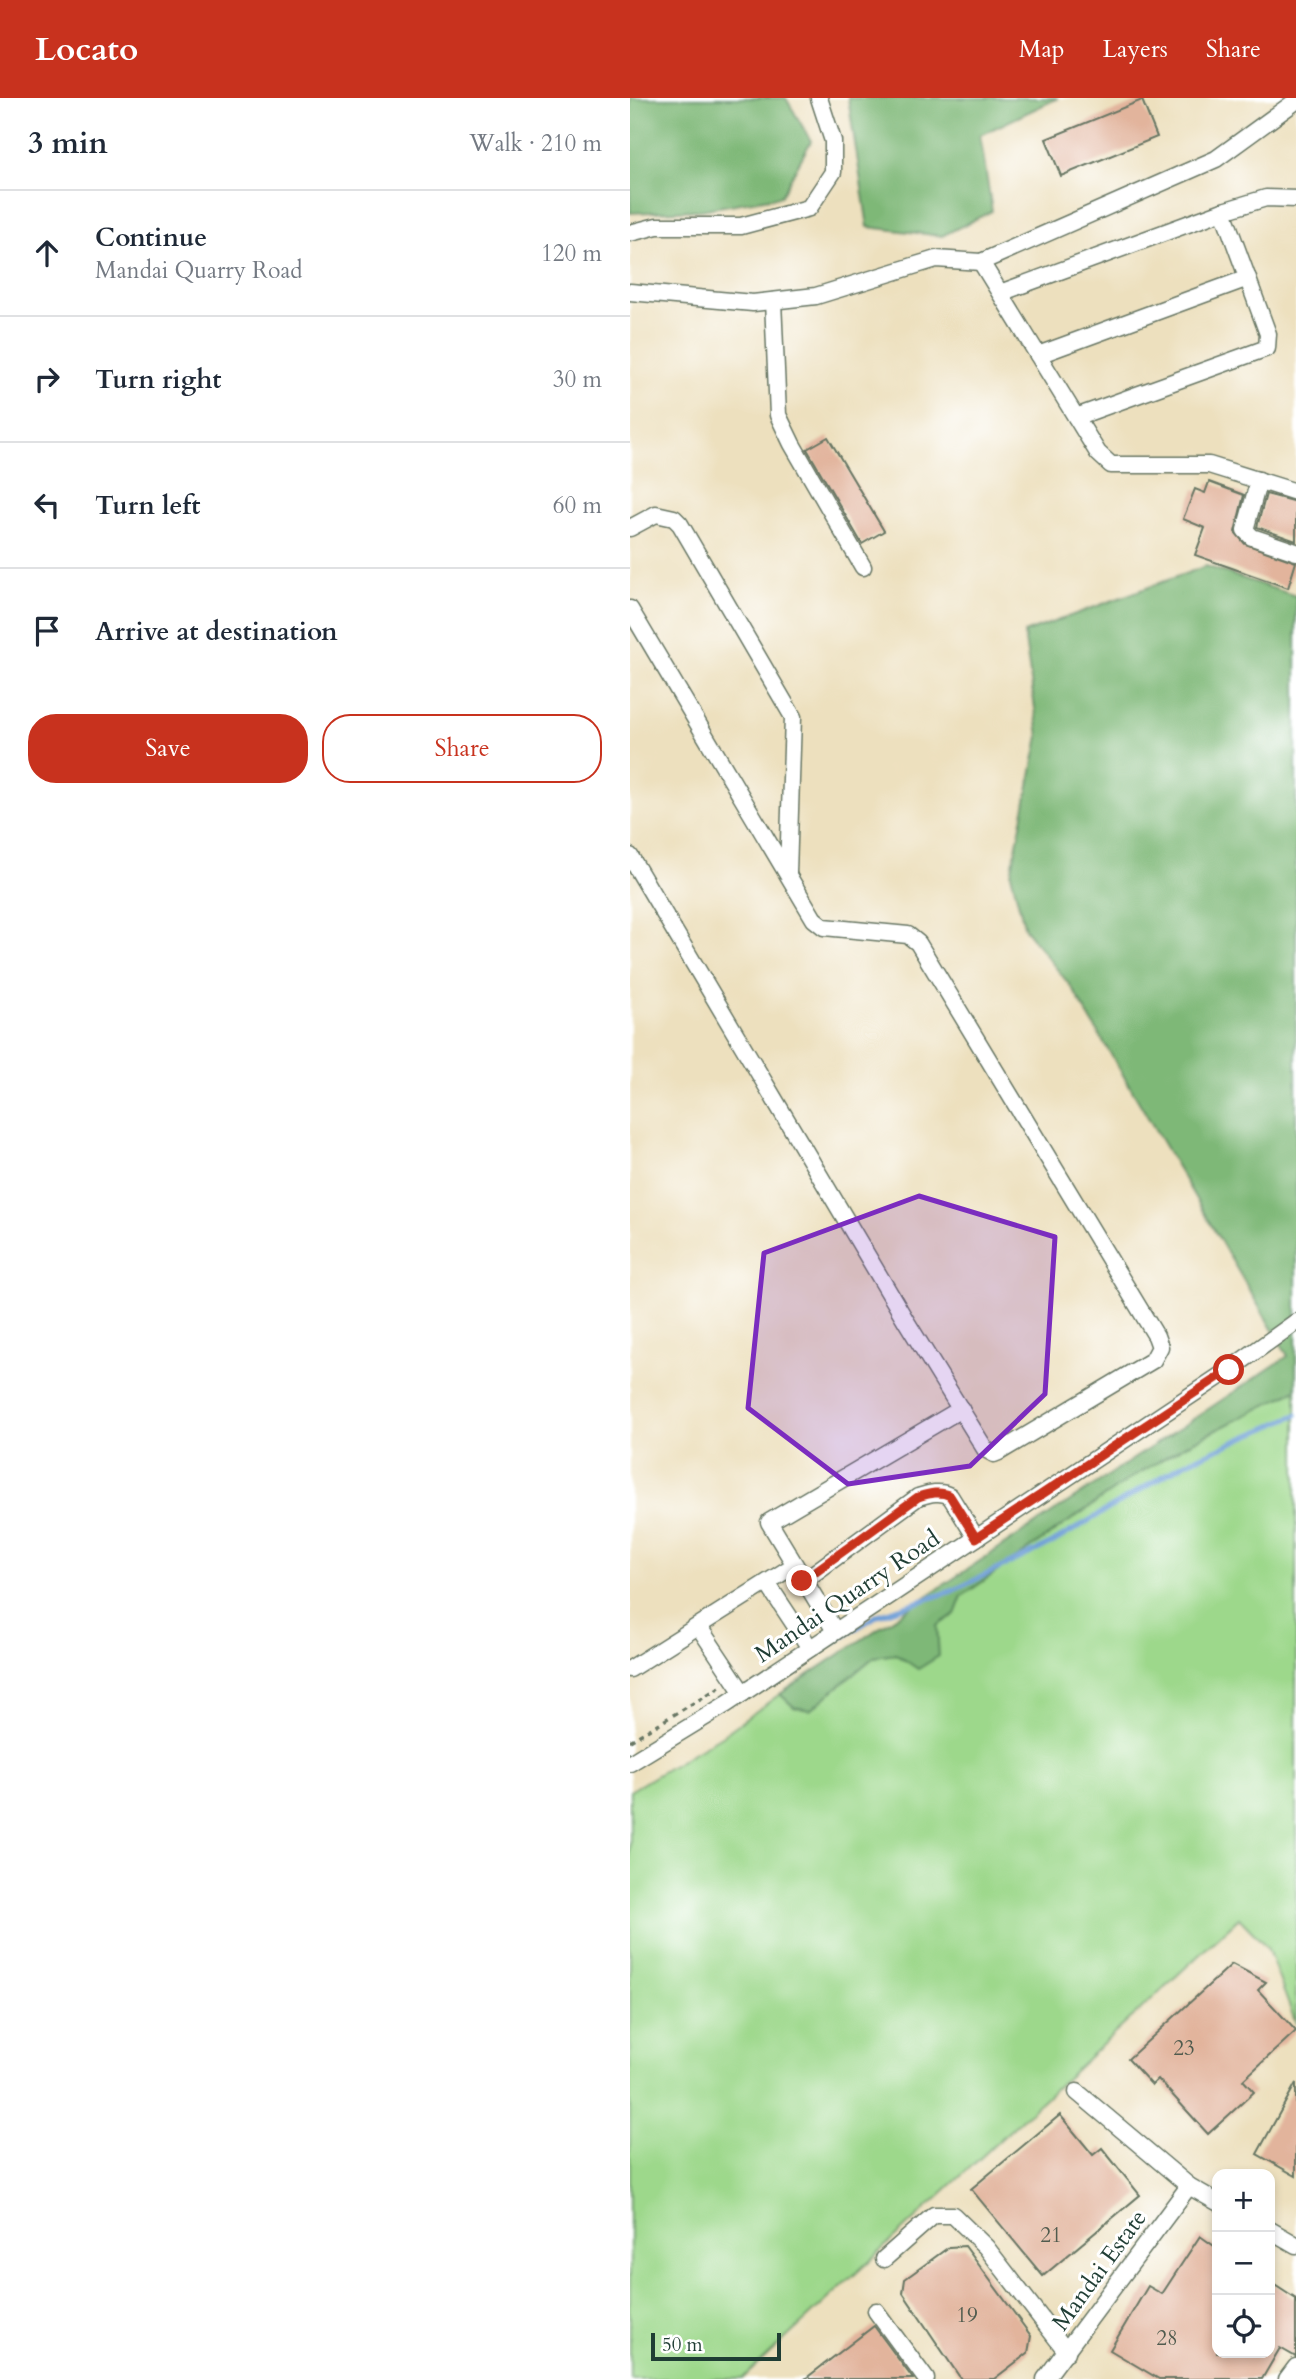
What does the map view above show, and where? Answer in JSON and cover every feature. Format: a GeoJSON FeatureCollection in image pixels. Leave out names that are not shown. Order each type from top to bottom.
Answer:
{"type":"FeatureCollection","features":[{"type":"Feature","properties":{"kind":"street"},"geometry":{"type":"LineString","coordinates":[[630,233],[657,226],[741,226],[809,208],[833,172],[833,141],[818,98]]}},
{"type":"Feature","properties":{"kind":"street"},"geometry":{"type":"LineString","coordinates":[[630,292],[753,303],[816,296],[936,259],[981,262],[1216,159],[1296,101]]}},
{"type":"Feature","properties":{"kind":"street"},"geometry":{"type":"LineString","coordinates":[[1000,293],[1223,211],[1266,198],[1296,199]]}},
{"type":"Feature","properties":{"kind":"street"},"geometry":{"type":"LineString","coordinates":[[1076,417],[1267,348],[1268,334],[1223,211]]}},
{"type":"Feature","properties":{"kind":"street"},"geometry":{"type":"LineString","coordinates":[[981,262],[1098,453],[1111,465],[1209,465],[1296,492]]}},
{"type":"Feature","properties":{"kind":"street"},"geometry":{"type":"LineString","coordinates":[[1038,355],[1248,278]]}},
{"type":"Feature","properties":{"kind":"street"},"geometry":{"type":"LineString","coordinates":[[774,301],[778,415],[863,567]]}},
{"type":"Feature","properties":{"kind":"street"},"geometry":{"type":"LineString","coordinates":[[1259,480],[1245,530],[1252,537],[1296,552]]}},
{"type":"Feature","properties":{"kind":"street"},"geometry":{"type":"LineString","coordinates":[[630,528],[656,514],[674,518],[680,524],[791,711],[789,873]]}},
{"type":"Feature","properties":{"kind":"street"},"geometry":{"type":"LineString","coordinates":[[630,609],[814,919],[824,927],[908,935],[918,943],[1156,1336],[1160,1347],[1153,1360],[999,1452],[994,1454],[985,1449],[630,856]]}},
{"type":"Feature","properties":{"kind":"street","name":"Mandai Quarry Road"},"geometry":{"type":"LineString","coordinates":[[630,1763],[743,1693],[1229,1370],[1296,1322]]}},
{"type":"Feature","properties":{"kind":"street"},"geometry":{"type":"LineString","coordinates":[[835,1632],[771,1531],[769,1522],[775,1516],[961,1409]]}},
{"type":"Feature","properties":{"kind":"street"},"geometry":{"type":"LineString","coordinates":[[802,1581],[918,1497],[927,1494],[944,1493],[950,1496],[976,1538]]}},
{"type":"Feature","properties":{"kind":"street"},"geometry":{"type":"LineString","coordinates":[[630,1669],[793,1566]]}},
{"type":"Feature","properties":{"kind":"street"},"geometry":{"type":"LineString","coordinates":[[767,1584],[810,1648]]}},
{"type":"Feature","properties":{"kind":"street"},"geometry":{"type":"LineString","coordinates":[[699,1627],[743,1693]]}},
{"type":"Feature","properties":{"kind":"street"},"geometry":{"type":"LineString","coordinates":[[1077,2092],[1189,2186],[1212,2199]]}},
{"type":"Feature","properties":{"kind":"street","name":"Mandai Estate"},"geometry":{"type":"LineString","coordinates":[[1045,2379],[1189,2186]]}},
{"type":"Feature","properties":{"kind":"street"},"geometry":{"type":"LineString","coordinates":[[884,2259],[934,2216],[953,2215],[986,2247],[1067,2352]]}},
{"type":"Feature","properties":{"kind":"street"},"geometry":{"type":"LineString","coordinates":[[1273,2232],[1296,2245]]}},
{"type":"Feature","properties":{"kind":"street"},"geometry":{"type":"LineString","coordinates":[[876,2311],[926,2379]]}},
{"type":"Feature","properties":{"kind":"street"},"geometry":{"type":"LineString","coordinates":[[1287,2379],[1296,2367]]}},
{"type":"Feature","properties":{"kind":"highlighted area"},"geometry":{"type":"Polygon","coordinates":[[[919,1196],[1055,1237],[1045,1394],[970,1466],[848,1484],[748,1408],[764,1253],[919,1196]]]}},
{"type":"Feature","properties":{"kind":"green space"},"geometry":{"type":"Polygon","coordinates":[[[630,98],[786,98],[811,141],[781,196],[701,210],[630,213],[630,98]]]}},
{"type":"Feature","properties":{"kind":"green space"},"geometry":{"type":"Polygon","coordinates":[[[848,98],[1058,98],[980,135],[992,211],[942,236],[868,227],[848,98]]]}},
{"type":"Feature","properties":{"kind":"green space"},"geometry":{"type":"Polygon","coordinates":[[[1206,566],[1296,596],[1296,1390],[1184,1446],[1128,1480],[962,1596],[955,1614],[937,1626],[939,1656],[918,1669],[896,1654],[874,1657],[810,1710],[794,1707],[780,1694],[1288,1356],[1072,988],[1025,929],[1011,874],[1039,736],[1024,633],[1206,566]]]}},
{"type":"Feature","properties":{"kind":"green space"},"geometry":{"type":"Polygon","coordinates":[[[1296,1390],[1296,2024],[1267,1947],[1239,1918],[742,2379],[630,2379],[630,1791],[723,1735],[780,1694],[794,1707],[810,1710],[874,1657],[896,1654],[918,1668],[938,1656],[937,1626],[955,1614],[962,1596],[1128,1480],[1184,1446],[1296,1390]]]}},
{"type":"Feature","properties":{"kind":"building"},"geometry":{"type":"Polygon","coordinates":[[[1142,100],[1157,137],[1061,176],[1046,139],[1142,100]]]}},
{"type":"Feature","properties":{"kind":"building"},"geometry":{"type":"Polygon","coordinates":[[[828,437],[884,531],[862,544],[807,449],[828,437]]]}},
{"type":"Feature","properties":{"kind":"building"},"geometry":{"type":"Polygon","coordinates":[[[1209,482],[1244,495],[1235,532],[1245,544],[1296,562],[1288,588],[1195,555],[1205,528],[1183,519],[1195,489],[1205,493],[1209,482]]]}},
{"type":"Feature","properties":{"kind":"building"},"geometry":{"type":"Polygon","coordinates":[[[1266,494],[1296,502],[1296,541],[1257,527],[1266,494]]]}},
{"type":"Feature","properties":{"kind":"building"},"geometry":{"type":"Polygon","coordinates":[[[1232,1964],[1266,1982],[1258,1990],[1296,2031],[1243,2080],[1254,2092],[1208,2134],[1158,2079],[1152,2085],[1128,2059],[1232,1964]]]}},
{"type":"Feature","properties":{"kind":"building"},"geometry":{"type":"Polygon","coordinates":[[[1296,2083],[1296,2176],[1257,2154],[1296,2083]]]}},
{"type":"Feature","properties":{"kind":"building"},"geometry":{"type":"Polygon","coordinates":[[[1060,2115],[1093,2155],[1102,2148],[1140,2195],[1043,2276],[971,2189],[1060,2115]]]}},
{"type":"Feature","properties":{"kind":"building"},"geometry":{"type":"Polygon","coordinates":[[[1200,2236],[1212,2244],[1212,2358],[1274,2358],[1262,2379],[1159,2379],[1110,2350],[1148,2286],[1162,2294],[1200,2236]]]}},
{"type":"Feature","properties":{"kind":"building"},"geometry":{"type":"Polygon","coordinates":[[[965,2246],[1031,2336],[1028,2353],[994,2379],[961,2379],[903,2293],[905,2279],[949,2247],[965,2246]]]}},
{"type":"Feature","properties":{"kind":"building"},"geometry":{"type":"Polygon","coordinates":[[[1275,2285],[1296,2299],[1296,2357],[1280,2348],[1275,2357],[1275,2285]]]}},
{"type":"Feature","properties":{"kind":"building"},"geometry":{"type":"Polygon","coordinates":[[[874,2326],[913,2379],[805,2379],[874,2326]]]}},
{"type":"Feature","properties":{"kind":"waterway"},"geometry":{"type":"LineString","coordinates":[[832,1643],[878,1615],[952,1591],[1052,1543],[1185,1463],[1296,1415]]}},
{"type":"Feature","properties":{"kind":"route"},"geometry":{"type":"LineString","coordinates":[[802,1581],[918,1497],[927,1494],[944,1493],[950,1496],[976,1538],[1229,1370]]}}]}
